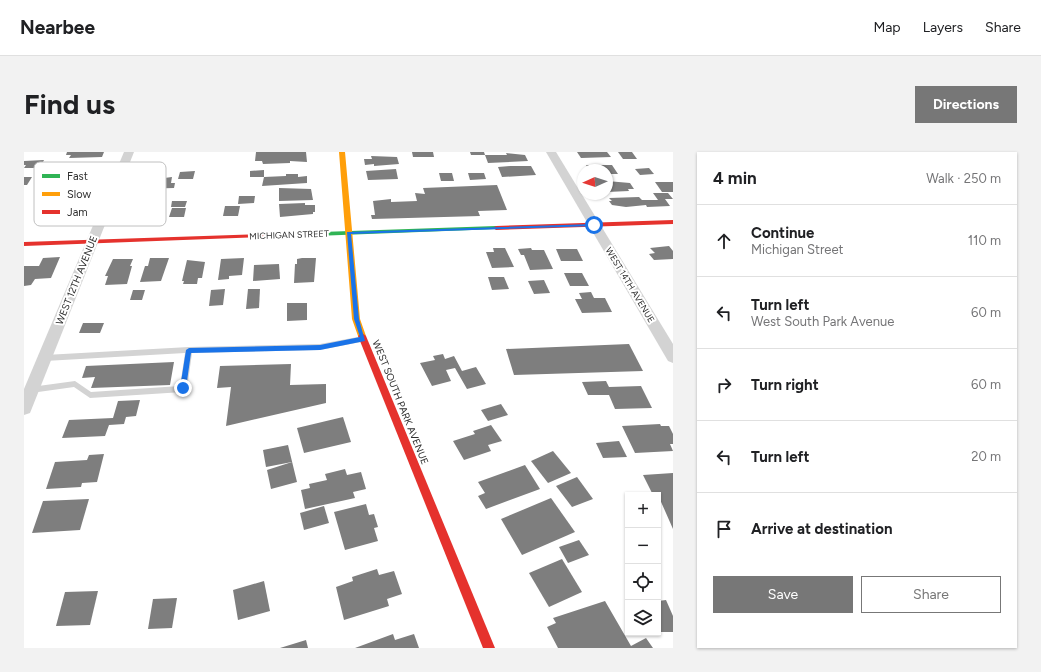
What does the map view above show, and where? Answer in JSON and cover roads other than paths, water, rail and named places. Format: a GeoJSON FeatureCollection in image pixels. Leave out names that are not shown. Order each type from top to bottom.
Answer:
{"type":"FeatureCollection","features":[{"type":"Feature","properties":{"kind":"street","name":"WEST 12TH AVENUE"},"geometry":{"type":"LineString","coordinates":[[125,162],[129,152]]}},
{"type":"Feature","properties":{"kind":"street","name":"WEST SOUTH PARK AVENUE"},"geometry":{"type":"LineString","coordinates":[[342,152],[356,319],[489,648]]}},
{"type":"Feature","properties":{"kind":"street","name":"WEST 14TH AVENUE"},"geometry":{"type":"LineString","coordinates":[[551,152],[673,357]]}},
{"type":"Feature","properties":{"kind":"street","name":"MICHIGAN STREET"},"geometry":{"type":"LineString","coordinates":[[24,244],[673,222]]}},
{"type":"Feature","properties":{"kind":"street","name":"WEST 12TH AVENUE"},"geometry":{"type":"LineString","coordinates":[[24,408],[99,226]]}},
{"type":"Feature","properties":{"kind":"lane"},"geometry":{"type":"LineString","coordinates":[[45,358],[189,350],[320,347],[363,339]]}},
{"type":"Feature","properties":{"kind":"lane"},"geometry":{"type":"LineString","coordinates":[[31,390],[75,384],[90,395],[183,388],[189,350]]}}]}
